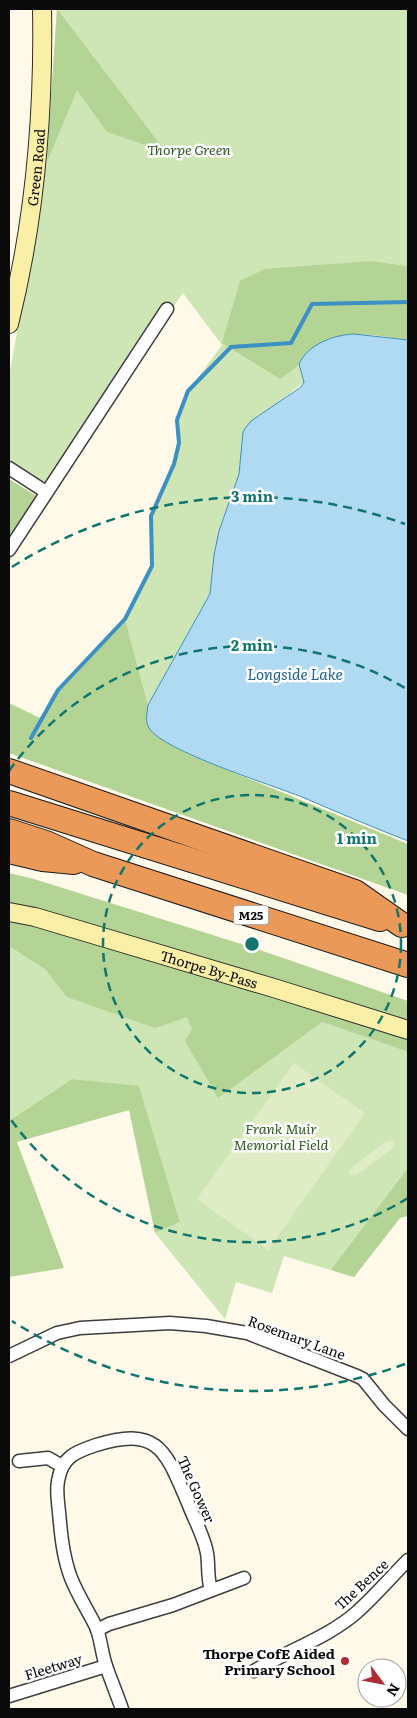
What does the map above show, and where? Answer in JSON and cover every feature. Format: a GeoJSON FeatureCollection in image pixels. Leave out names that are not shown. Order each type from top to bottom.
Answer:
{"type":"FeatureCollection","features":[{"type":"Feature","properties":{"kind":"highway"},"geometry":{"type":"LineString","coordinates":[[9,771],[355,892],[405,926]]}},
{"type":"Feature","properties":{"kind":"highway"},"geometry":{"type":"LineString","coordinates":[[9,803],[405,926]]}},
{"type":"Feature","properties":{"kind":"highway","name":"M25"},"geometry":{"type":"LineString","coordinates":[[9,831],[46,843],[93,864],[408,965]]}},
{"type":"Feature","properties":{"kind":"highway"},"geometry":{"type":"LineString","coordinates":[[9,851],[43,859],[93,864]]}},
{"type":"Feature","properties":{"kind":"main road","name":"Green Road"},"geometry":{"type":"LineString","coordinates":[[9,324],[29,231],[33,198],[42,106],[42,9]]}},
{"type":"Feature","properties":{"kind":"main road","name":"Thorpe By-Pass"},"geometry":{"type":"LineString","coordinates":[[9,912],[35,917],[408,1030]]}},
{"type":"Feature","properties":{"kind":"street"},"geometry":{"type":"LineString","coordinates":[[9,550],[167,309]]}},
{"type":"Feature","properties":{"kind":"street"},"geometry":{"type":"LineString","coordinates":[[9,468],[46,492]]}},
{"type":"Feature","properties":{"kind":"street","name":"Rosemary Lane"},"geometry":{"type":"LineString","coordinates":[[9,1356],[57,1333],[80,1328],[170,1323],[206,1326],[238,1332],[279,1345],[357,1376],[363,1380],[408,1429]]}},
{"type":"Feature","properties":{"kind":"street","name":"The Gower"},"geometry":{"type":"LineString","coordinates":[[62,1466],[67,1458],[73,1454],[108,1441],[125,1439],[143,1440],[157,1446],[166,1456],[176,1474],[207,1551],[208,1578],[211,1590]]}},
{"type":"Feature","properties":{"kind":"street"},"geometry":{"type":"LineString","coordinates":[[19,1461],[48,1458],[62,1466],[57,1482],[63,1553],[71,1579],[97,1630],[106,1666],[122,1709]]}},
{"type":"Feature","properties":{"kind":"street","name":"The Bence"},"geometry":{"type":"LineString","coordinates":[[254,1671],[330,1631],[357,1613],[408,1560]]}},
{"type":"Feature","properties":{"kind":"street"},"geometry":{"type":"LineString","coordinates":[[97,1630],[109,1624],[172,1605],[244,1578]]}},
{"type":"Feature","properties":{"kind":"street","name":"Fleetway"},"geometry":{"type":"LineString","coordinates":[[9,1696],[106,1666]]}},
{"type":"Feature","properties":{"kind":"green space","name":"Thorpe Green"},"geometry":{"type":"Polygon","coordinates":[[[57,9],[408,9],[408,266],[372,261],[280,379],[299,364],[304,382],[246,427],[239,474],[219,531],[210,594],[148,705],[125,619],[152,566],[151,516],[174,464],[179,443],[177,420],[188,391],[222,345],[183,293],[46,492],[9,465],[9,377],[47,162],[57,9]]]}},
{"type":"Feature","properties":{"kind":"green space"},"geometry":{"type":"Polygon","coordinates":[[[57,9],[166,152],[107,132],[77,90],[47,162],[57,9]]]}},
{"type":"Feature","properties":{"kind":"green space"},"geometry":{"type":"Polygon","coordinates":[[[372,261],[408,266],[408,340],[372,335],[336,337],[312,349],[296,367],[280,379],[222,343],[240,281],[265,269],[372,261]]]}},
{"type":"Feature","properties":{"kind":"green space"},"geometry":{"type":"Polygon","coordinates":[[[9,479],[46,502],[9,562],[9,479]]]}},
{"type":"Feature","properties":{"kind":"green space"},"geometry":{"type":"Polygon","coordinates":[[[125,619],[148,705],[150,729],[177,748],[191,755],[408,844],[408,895],[9,753],[9,703],[42,719],[58,690],[125,619]]]}},
{"type":"Feature","properties":{"kind":"green space"},"geometry":{"type":"Polygon","coordinates":[[[9,873],[34,879],[254,948],[408,1001],[408,1052],[322,1022],[218,1098],[185,1041],[192,1029],[187,1017],[155,1028],[67,997],[45,969],[9,946],[9,873]]]}},
{"type":"Feature","properties":{"kind":"green space","name":"Frank Muir Memorial Field"},"geometry":{"type":"Polygon","coordinates":[[[9,932],[322,1022],[408,1052],[408,1207],[354,1277],[284,1256],[272,1293],[236,1282],[225,1319],[155,1233],[180,1222],[139,1087],[72,1079],[9,1121],[9,932]]]}},
{"type":"Feature","properties":{"kind":"green space"},"geometry":{"type":"Polygon","coordinates":[[[294,1063],[365,1113],[268,1250],[197,1199],[294,1063]]]}},
{"type":"Feature","properties":{"kind":"green space"},"geometry":{"type":"Polygon","coordinates":[[[72,1079],[139,1086],[180,1222],[155,1233],[129,1110],[17,1142],[64,1268],[9,1277],[9,1121],[72,1079]]]}},
{"type":"Feature","properties":{"kind":"green space"},"geometry":{"type":"Polygon","coordinates":[[[390,1140],[394,1142],[393,1148],[355,1176],[351,1175],[349,1171],[353,1166],[390,1140]]]}},
{"type":"Feature","properties":{"kind":"green space"},"geometry":{"type":"Polygon","coordinates":[[[408,1168],[408,1216],[400,1218],[354,1277],[331,1270],[408,1168]]]}},
{"type":"Feature","properties":{"kind":"water","name":"Longside Lake"},"geometry":{"type":"Polygon","coordinates":[[[354,334],[408,340],[408,841],[302,797],[196,757],[158,737],[149,728],[147,720],[148,705],[210,594],[214,555],[219,531],[239,474],[243,432],[251,421],[301,387],[304,382],[299,364],[309,351],[322,342],[338,336],[354,334]]]}},
{"type":"Feature","properties":{"kind":"waterway"},"geometry":{"type":"LineString","coordinates":[[31,738],[58,690],[125,619],[152,566],[151,516],[174,464],[179,443],[177,420],[188,391],[231,347],[291,343],[312,304],[408,302]]}},
{"type":"Feature","properties":{"kind":"place","name":"Thorpe CofE Aided Primary School"},"geometry":{"type":"Point","coordinates":[345,1661]}}]}
